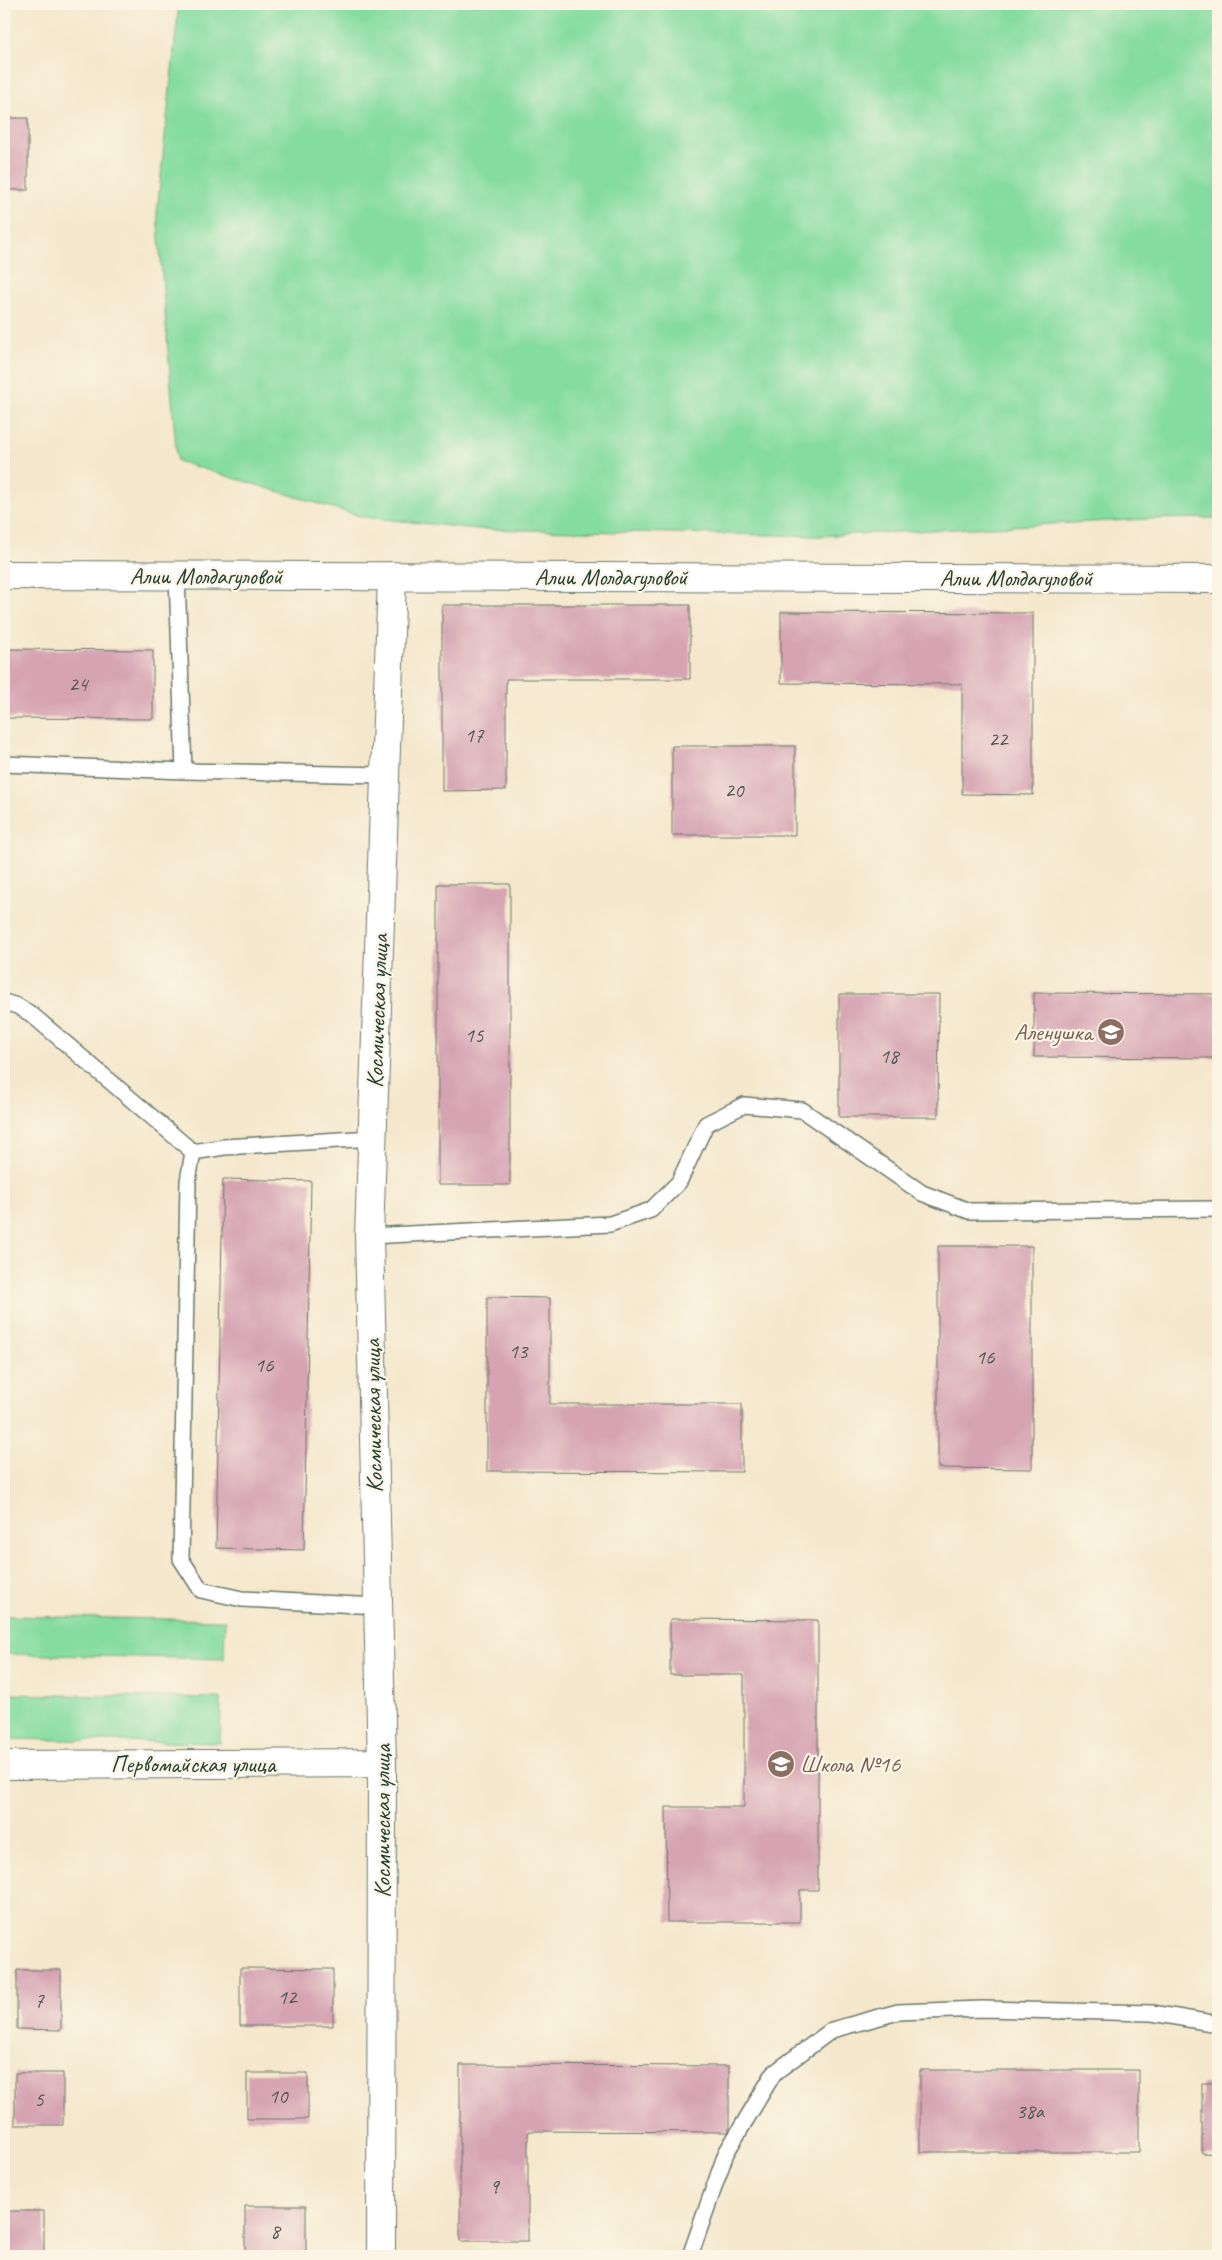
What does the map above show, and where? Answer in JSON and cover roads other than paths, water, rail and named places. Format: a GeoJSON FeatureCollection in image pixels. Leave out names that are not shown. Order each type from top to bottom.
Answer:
{"type":"FeatureCollection","features":[{"type":"Feature","properties":{"kind":"street","name":"Алии Молдагуловой"},"geometry":{"type":"LineString","coordinates":[[4,576],[1218,579]]}},
{"type":"Feature","properties":{"kind":"street","name":"Космическая улица"},"geometry":{"type":"LineString","coordinates":[[381,2256],[382,1763],[369,1236],[392,576]]}},
{"type":"Feature","properties":{"kind":"street","name":"Первомайская улица"},"geometry":{"type":"LineString","coordinates":[[4,1765],[382,1763]]}},
{"type":"Feature","properties":{"kind":"lane"},"geometry":{"type":"LineString","coordinates":[[177,576],[184,771]]}},
{"type":"Feature","properties":{"kind":"lane"},"geometry":{"type":"LineString","coordinates":[[4,764],[184,771],[385,775]]}},
{"type":"Feature","properties":{"kind":"lane"},"geometry":{"type":"LineString","coordinates":[[4,1002],[17,1006],[31,1014],[193,1152],[224,1147],[373,1138]]}},
{"type":"Feature","properties":{"kind":"lane"},"geometry":{"type":"LineString","coordinates":[[369,1236],[610,1224],[651,1210],[679,1182],[706,1124],[744,1105],[802,1110],[922,1193],[969,1211],[1218,1209]]}},
{"type":"Feature","properties":{"kind":"lane"},"geometry":{"type":"LineString","coordinates":[[193,1152],[188,1181],[181,1559],[201,1590],[209,1592],[242,1599],[377,1606]]}},
{"type":"Feature","properties":{"kind":"lane"},"geometry":{"type":"LineString","coordinates":[[690,2256],[726,2152],[774,2073],[832,2030],[898,2012],[982,2009],[1152,2013],[1218,2024]]}},
{"type":"Feature","properties":{"kind":"place","name":"Аленушка"},"geometry":{"type":"Point","coordinates":[1111,1032]}},
{"type":"Feature","properties":{"kind":"place","name":"Школа №16"},"geometry":{"type":"Point","coordinates":[781,1764]}}]}
